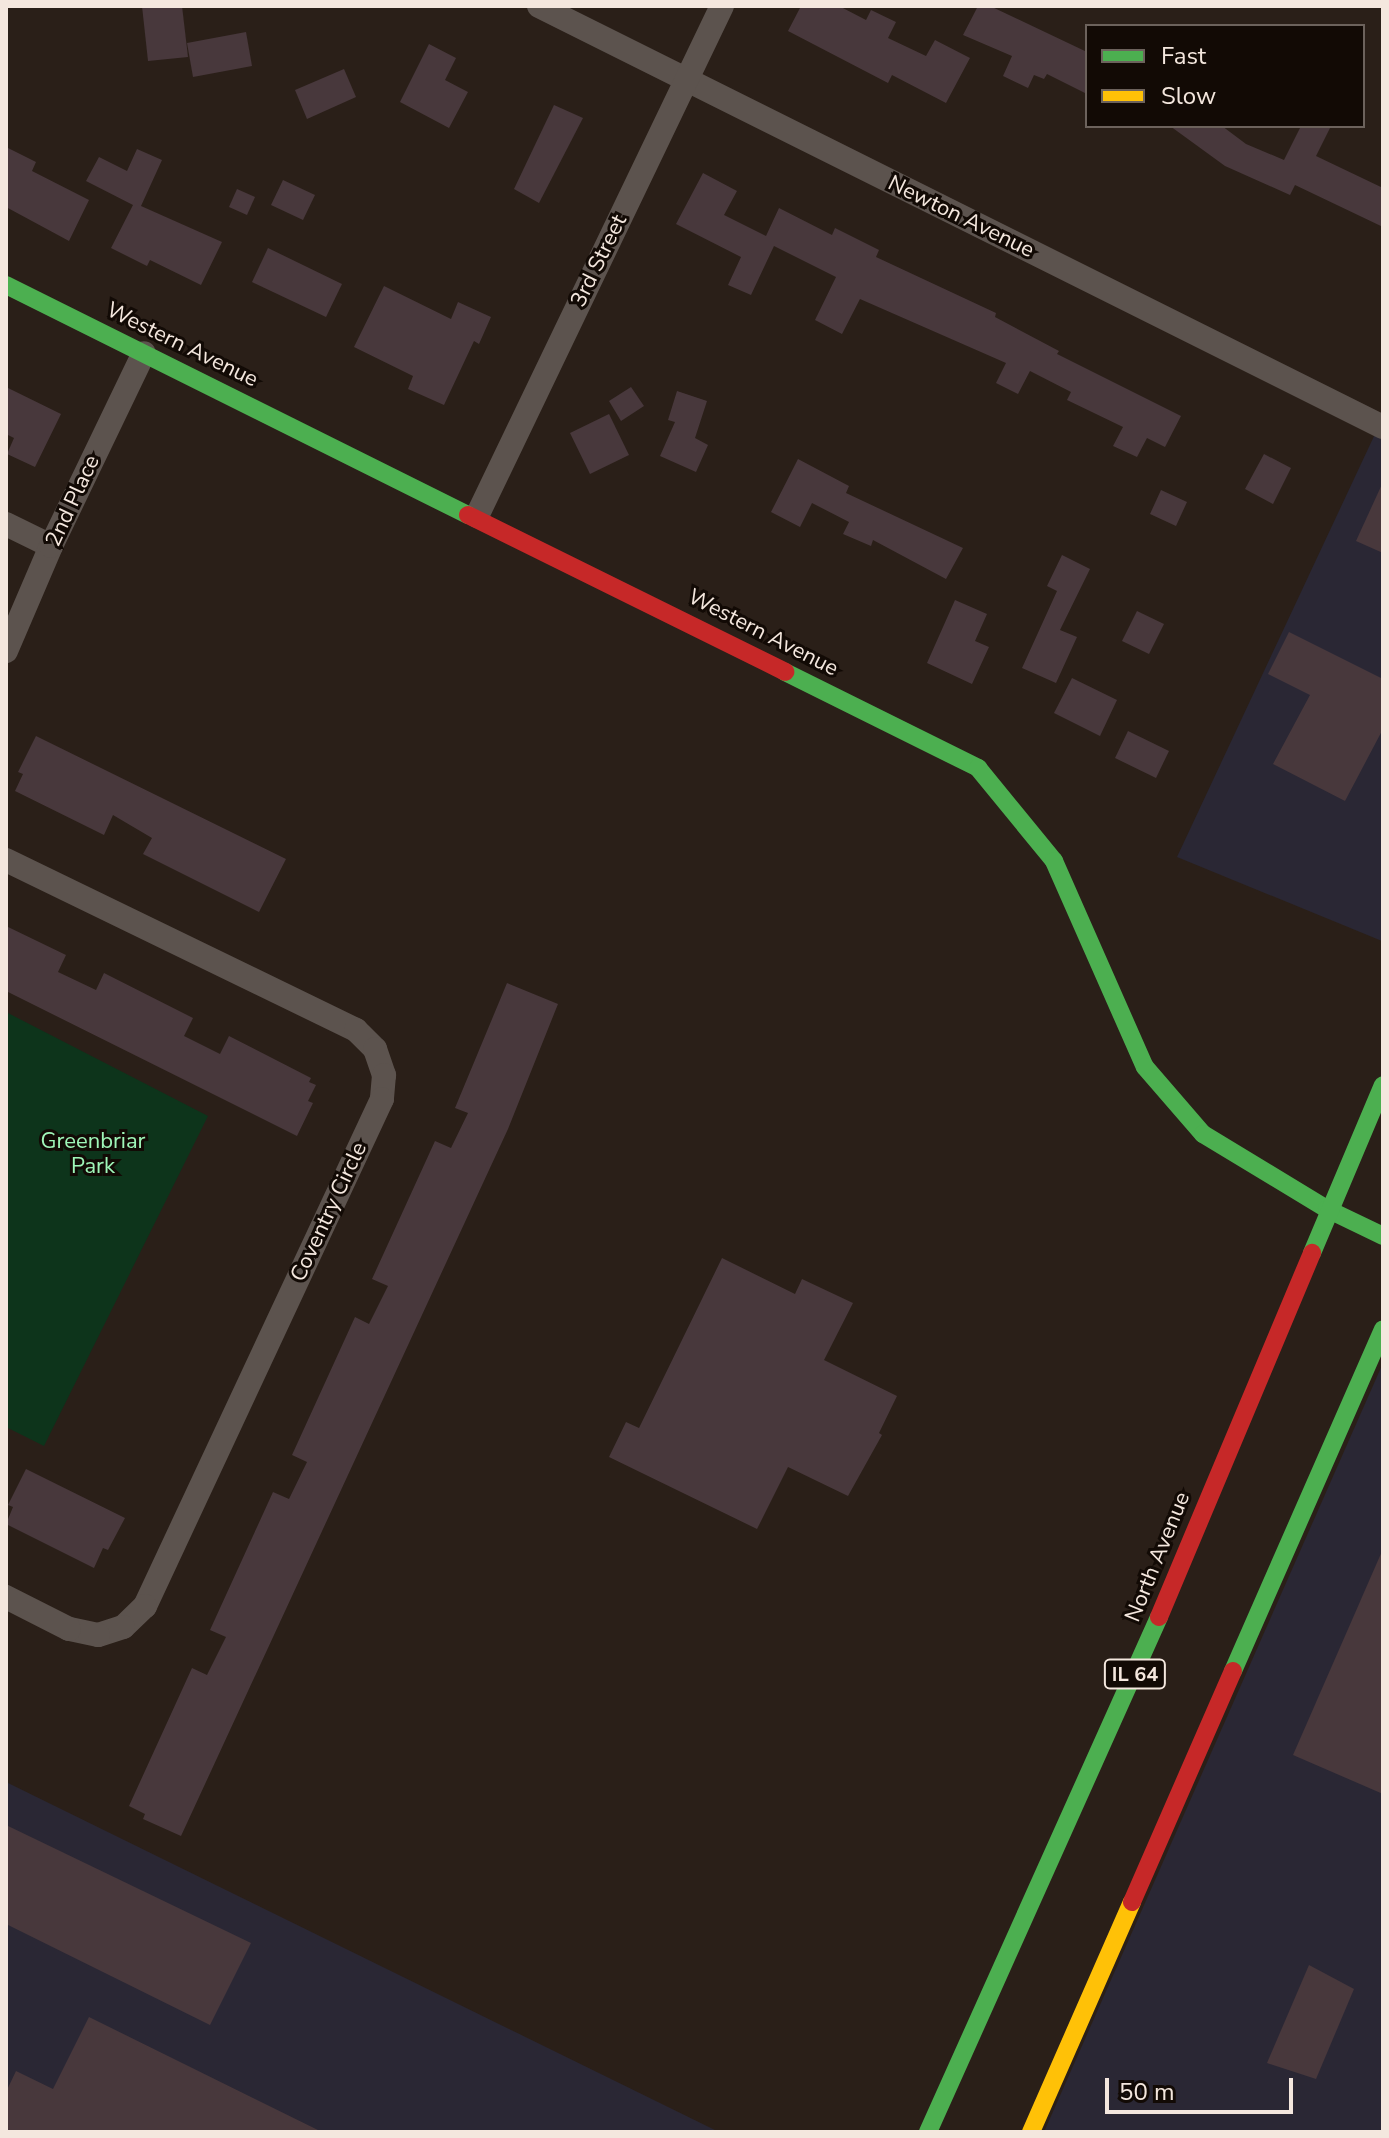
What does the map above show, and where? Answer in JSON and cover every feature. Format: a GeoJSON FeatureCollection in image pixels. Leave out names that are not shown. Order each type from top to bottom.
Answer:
{"type":"FeatureCollection","features":[{"type":"Feature","properties":{"kind":"main road","name":"Western Avenue"},"geometry":{"type":"LineString","coordinates":[[6,285],[477,516],[978,768],[1054,861],[1145,1067],[1203,1134],[1327,1209],[1383,1236]]}},
{"type":"Feature","properties":{"kind":"main road","name":"North Avenue"},"geometry":{"type":"LineString","coordinates":[[928,2132],[1132,1681],[1327,1209],[1383,1085]]}},
{"type":"Feature","properties":{"kind":"main road"},"geometry":{"type":"LineString","coordinates":[[1031,2132],[1383,1330]]}},
{"type":"Feature","properties":{"kind":"street","name":"Newton Avenue"},"geometry":{"type":"LineString","coordinates":[[539,6],[1383,427]]}},
{"type":"Feature","properties":{"kind":"street","name":"3rd Street"},"geometry":{"type":"LineString","coordinates":[[477,516],[722,6]]}},
{"type":"Feature","properties":{"kind":"street","name":"2nd Place"},"geometry":{"type":"LineString","coordinates":[[6,651],[51,546],[144,353]]}},
{"type":"Feature","properties":{"kind":"street"},"geometry":{"type":"LineString","coordinates":[[6,524],[51,546]]}},
{"type":"Feature","properties":{"kind":"street","name":"Coventry Circle"},"geometry":{"type":"LineString","coordinates":[[6,860],[356,1030],[375,1049],[384,1075],[382,1099],[145,1606],[123,1627],[98,1635],[69,1629],[6,1597]]}},
{"type":"Feature","properties":{"kind":"shaded area"},"geometry":{"type":"Polygon","coordinates":[[[1383,417],[1383,939],[1382,941],[1177,857],[1383,417]]]}},
{"type":"Feature","properties":{"kind":"shaded area"},"geometry":{"type":"Polygon","coordinates":[[[1383,1363],[1383,2132],[1044,2132],[1383,1363]]]}},
{"type":"Feature","properties":{"kind":"shaded area"},"geometry":{"type":"Polygon","coordinates":[[[6,1782],[719,2132],[6,2132],[6,1782]]]}},
{"type":"Feature","properties":{"kind":"green space","name":"Greenbriar Park"},"geometry":{"type":"Polygon","coordinates":[[[6,1012],[208,1116],[44,1446],[6,1427],[6,1012]]]}},
{"type":"Feature","properties":{"kind":"building"},"geometry":{"type":"Polygon","coordinates":[[[142,6],[182,6],[188,57],[148,61],[142,6]]]}},
{"type":"Feature","properties":{"kind":"building"},"geometry":{"type":"Polygon","coordinates":[[[801,6],[839,6],[866,20],[871,10],[896,22],[888,38],[926,56],[935,40],[970,58],[946,103],[892,75],[888,83],[788,31],[801,6]]]}},
{"type":"Feature","properties":{"kind":"building"},"geometry":{"type":"Polygon","coordinates":[[[978,6],[990,6],[1085,51],[1085,93],[1047,74],[1044,79],[1034,75],[1028,88],[1003,76],[1012,56],[963,35],[978,6]]]}},
{"type":"Feature","properties":{"kind":"building"},"geometry":{"type":"Polygon","coordinates":[[[246,32],[252,66],[193,77],[187,43],[246,32]]]}},
{"type":"Feature","properties":{"kind":"building"},"geometry":{"type":"Polygon","coordinates":[[[429,44],[456,58],[445,80],[468,92],[449,128],[400,102],[429,44]]]}},
{"type":"Feature","properties":{"kind":"building"},"geometry":{"type":"Polygon","coordinates":[[[344,69],[356,97],[307,119],[295,90],[344,69]]]}},
{"type":"Feature","properties":{"kind":"building"},"geometry":{"type":"Polygon","coordinates":[[[554,105],[583,118],[539,203],[514,189],[554,105]]]}},
{"type":"Feature","properties":{"kind":"building"},"geometry":{"type":"Polygon","coordinates":[[[1173,128],[1225,128],[1246,144],[1284,160],[1300,128],[1330,128],[1316,156],[1383,188],[1383,227],[1295,185],[1290,195],[1225,166],[1173,128]]]}},
{"type":"Feature","properties":{"kind":"building"},"geometry":{"type":"Polygon","coordinates":[[[6,147],[36,162],[32,171],[89,200],[69,241],[6,207],[6,147]]]}},
{"type":"Feature","properties":{"kind":"building"},"geometry":{"type":"Polygon","coordinates":[[[137,149],[162,160],[141,206],[222,242],[201,285],[150,260],[147,266],[111,248],[133,205],[86,181],[99,157],[127,171],[137,149]]]}},
{"type":"Feature","properties":{"kind":"building"},"geometry":{"type":"Polygon","coordinates":[[[703,173],[737,191],[724,215],[766,236],[779,208],[832,235],[835,228],[879,250],[876,257],[996,313],[995,317],[1059,351],[1057,354],[1181,416],[1165,447],[1147,438],[1137,457],[1113,446],[1123,427],[1067,400],[1071,392],[1030,371],[1018,394],[996,383],[1006,363],[860,299],[842,334],[815,320],[836,277],[774,246],[751,295],[728,285],[741,257],[676,224],[703,173]]]}},
{"type":"Feature","properties":{"kind":"building"},"geometry":{"type":"Polygon","coordinates":[[[283,180],[315,195],[303,220],[271,205],[283,180]]]}},
{"type":"Feature","properties":{"kind":"building"},"geometry":{"type":"Polygon","coordinates":[[[237,189],[255,197],[247,215],[229,207],[237,189]]]}},
{"type":"Feature","properties":{"kind":"building"},"geometry":{"type":"Polygon","coordinates":[[[268,248],[342,284],[326,317],[252,282],[268,248]]]}},
{"type":"Feature","properties":{"kind":"building"},"geometry":{"type":"Polygon","coordinates":[[[384,286],[451,319],[458,302],[491,317],[479,344],[474,341],[444,405],[408,389],[413,376],[354,347],[384,286]]]}},
{"type":"Feature","properties":{"kind":"building"},"geometry":{"type":"Polygon","coordinates":[[[6,387],[61,414],[35,467],[7,454],[14,438],[6,434],[6,387]]]}},
{"type":"Feature","properties":{"kind":"building"},"geometry":{"type":"Polygon","coordinates":[[[631,387],[644,406],[621,421],[609,401],[631,387]]]}},
{"type":"Feature","properties":{"kind":"building"},"geometry":{"type":"Polygon","coordinates":[[[677,391],[707,401],[695,438],[708,445],[696,472],[660,456],[675,422],[668,420],[677,391]]]}},
{"type":"Feature","properties":{"kind":"building"},"geometry":{"type":"Polygon","coordinates":[[[609,414],[629,455],[590,474],[570,433],[609,414]]]}},
{"type":"Feature","properties":{"kind":"building"},"geometry":{"type":"Polygon","coordinates":[[[1264,454],[1291,468],[1273,504],[1245,489],[1264,454]]]}},
{"type":"Feature","properties":{"kind":"building"},"geometry":{"type":"Polygon","coordinates":[[[798,459],[849,486],[846,493],[963,548],[946,579],[873,540],[871,546],[843,534],[849,522],[812,503],[800,527],[771,512],[798,459]]]}},
{"type":"Feature","properties":{"kind":"building"},"geometry":{"type":"Polygon","coordinates":[[[1383,482],[1383,553],[1356,541],[1383,482]]]}},
{"type":"Feature","properties":{"kind":"building"},"geometry":{"type":"Polygon","coordinates":[[[1161,490],[1187,502],[1176,526],[1150,514],[1161,490]]]}},
{"type":"Feature","properties":{"kind":"building"},"geometry":{"type":"Polygon","coordinates":[[[1062,555],[1090,569],[1060,630],[1077,637],[1056,683],[1022,668],[1057,591],[1047,586],[1062,555]]]}},
{"type":"Feature","properties":{"kind":"building"},"geometry":{"type":"Polygon","coordinates":[[[955,600],[987,614],[975,641],[989,647],[972,684],[927,663],[955,600]]]}},
{"type":"Feature","properties":{"kind":"building"},"geometry":{"type":"Polygon","coordinates":[[[1137,611],[1164,624],[1149,654],[1122,641],[1137,611]]]}},
{"type":"Feature","properties":{"kind":"building"},"geometry":{"type":"Polygon","coordinates":[[[1289,632],[1383,679],[1383,729],[1345,801],[1273,764],[1310,695],[1268,674],[1289,632]]]}},
{"type":"Feature","properties":{"kind":"building"},"geometry":{"type":"Polygon","coordinates":[[[1072,678],[1117,700],[1100,736],[1054,713],[1072,678]]]}},
{"type":"Feature","properties":{"kind":"building"},"geometry":{"type":"Polygon","coordinates":[[[1128,731],[1169,751],[1156,778],[1115,758],[1128,731]]]}},
{"type":"Feature","properties":{"kind":"building"},"geometry":{"type":"Polygon","coordinates":[[[36,736],[286,859],[259,912],[143,854],[152,838],[113,815],[104,835],[15,791],[23,774],[18,772],[36,736]]]}},
{"type":"Feature","properties":{"kind":"building"},"geometry":{"type":"Polygon","coordinates":[[[6,926],[66,955],[58,972],[96,990],[104,973],[193,1018],[184,1036],[220,1054],[229,1036],[311,1078],[309,1082],[316,1085],[308,1101],[313,1103],[297,1136],[6,991],[6,926]]]}},
{"type":"Feature","properties":{"kind":"building"},"geometry":{"type":"Polygon","coordinates":[[[507,983],[558,1004],[508,1129],[181,1836],[143,1819],[145,1814],[129,1806],[192,1668],[207,1675],[226,1637],[210,1630],[273,1492],[289,1499],[307,1462],[292,1455],[355,1317],[369,1324],[388,1286],[372,1279],[435,1141],[451,1148],[468,1113],[455,1108],[507,983]]]}},
{"type":"Feature","properties":{"kind":"building"},"geometry":{"type":"Polygon","coordinates":[[[722,1258],[795,1294],[802,1279],[853,1303],[824,1360],[897,1396],[879,1433],[882,1435],[848,1496],[788,1467],[757,1529],[609,1457],[626,1422],[639,1428],[722,1258]]]}},
{"type":"Feature","properties":{"kind":"building"},"geometry":{"type":"Polygon","coordinates":[[[26,1469],[125,1518],[108,1550],[103,1548],[94,1568],[6,1524],[13,1507],[8,1505],[26,1469]]]}},
{"type":"Feature","properties":{"kind":"building"},"geometry":{"type":"Polygon","coordinates":[[[1383,1549],[1383,1794],[1293,1755],[1383,1549]]]}},
{"type":"Feature","properties":{"kind":"building"},"geometry":{"type":"Polygon","coordinates":[[[6,1825],[251,1943],[210,2025],[6,1924],[6,1825]]]}},
{"type":"Feature","properties":{"kind":"building"},"geometry":{"type":"Polygon","coordinates":[[[1309,1965],[1354,1989],[1316,2079],[1267,2063],[1309,1965]]]}},
{"type":"Feature","properties":{"kind":"building"},"geometry":{"type":"Polygon","coordinates":[[[89,2017],[322,2132],[6,2132],[6,2092],[16,2071],[53,2089],[89,2017]]]}},
{"type":"Feature","properties":{"kind":"traffic: fast"},"geometry":{"type":"LineString","coordinates":[[6,285],[468,515]]}},
{"type":"Feature","properties":{"kind":"traffic: fast"},"geometry":{"type":"LineString","coordinates":[[785,672],[978,768],[1054,861],[1145,1067],[1203,1134],[1327,1209],[1383,1236]]}},
{"type":"Feature","properties":{"kind":"traffic: fast"},"geometry":{"type":"LineString","coordinates":[[1312,1253],[1383,1085]]}},
{"type":"Feature","properties":{"kind":"traffic: fast"},"geometry":{"type":"LineString","coordinates":[[1233,1671],[1383,1330]]}},
{"type":"Feature","properties":{"kind":"traffic: fast"},"geometry":{"type":"LineString","coordinates":[[928,2132],[1159,1617]]}},
{"type":"Feature","properties":{"kind":"traffic: slow"},"geometry":{"type":"LineString","coordinates":[[1031,2132],[1132,1902]]}},
{"type":"Feature","properties":{"kind":"traffic: jam"},"geometry":{"type":"LineString","coordinates":[[468,515],[785,672]]}},
{"type":"Feature","properties":{"kind":"traffic: jam"},"geometry":{"type":"LineString","coordinates":[[1159,1617],[1312,1253]]}},
{"type":"Feature","properties":{"kind":"traffic: jam"},"geometry":{"type":"LineString","coordinates":[[1132,1902],[1233,1671]]}}]}
